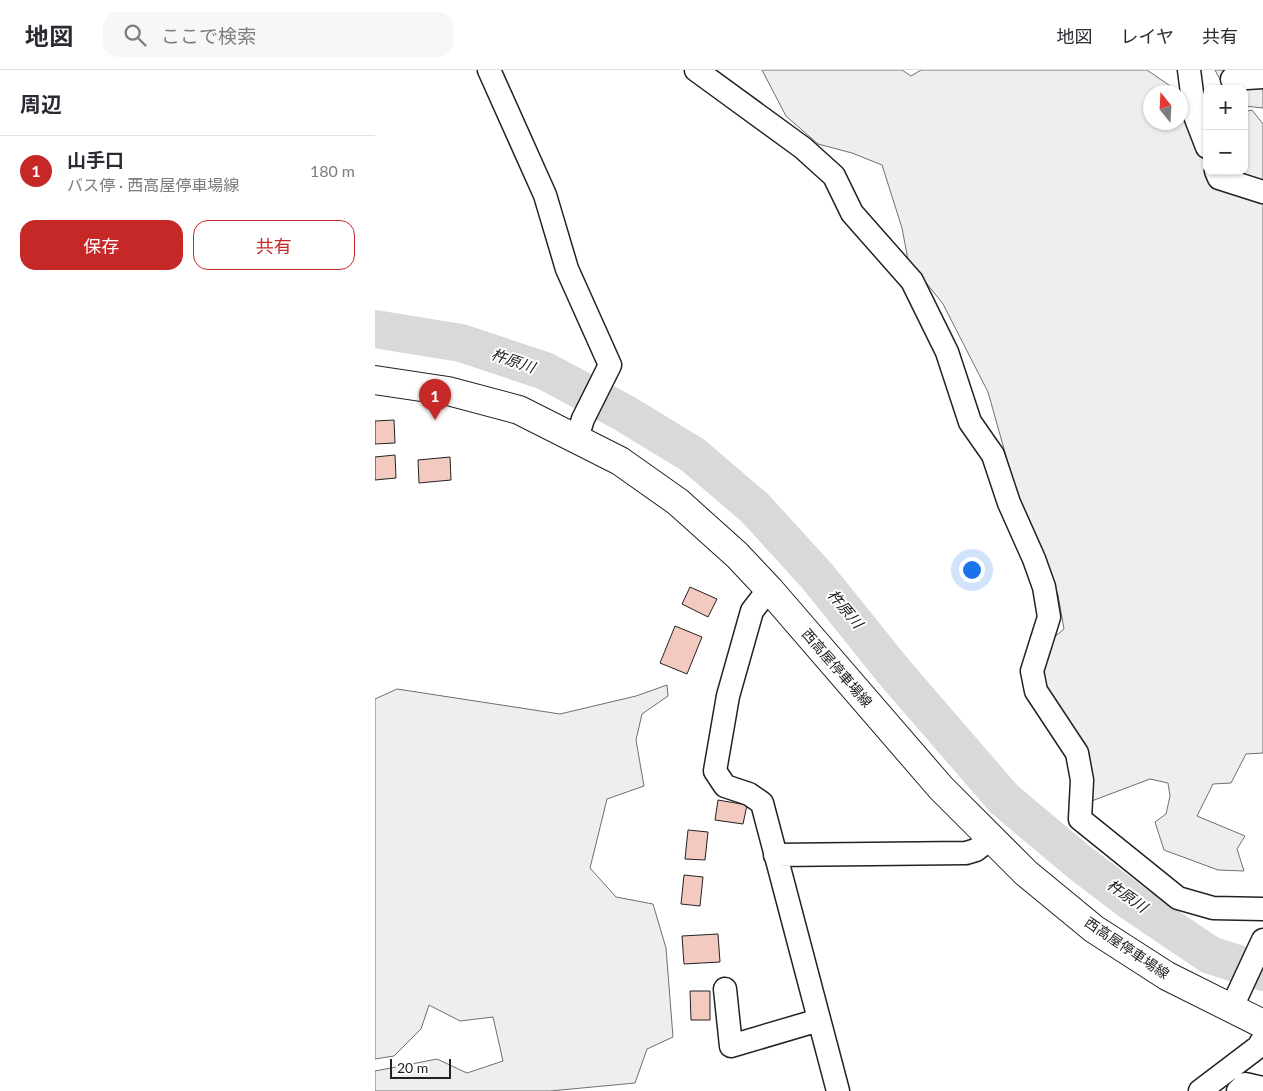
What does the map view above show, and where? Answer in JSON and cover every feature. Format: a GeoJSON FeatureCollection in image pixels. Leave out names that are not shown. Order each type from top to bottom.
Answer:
{"type":"FeatureCollection","features":[{"type":"Feature","properties":{"kind":"main road","name":"西高屋停車場線"},"geometry":{"type":"LineString","coordinates":[[375,380],[448,390],[581,426],[620,461],[678,502],[737,555],[769,589],[941,788],[1027,873],[1094,929],[1167,976],[1231,1010],[1263,1024]]}},
{"type":"Feature","properties":{"kind":"street"},"geometry":{"type":"LineString","coordinates":[[489,70],[545,194],[567,270],[610,365],[581,426]]}},
{"type":"Feature","properties":{"kind":"street"},"geometry":{"type":"LineString","coordinates":[[697,70],[803,148],[834,176],[852,213],[912,281],[947,352],[970,422],[993,455],[1009,503],[1034,559],[1044,587],[1049,617],[1032,671],[1036,691],[1077,753],[1082,780],[1080,819],[1178,898],[1213,908],[1263,909]]}},
{"type":"Feature","properties":{"kind":"street"},"geometry":{"type":"LineString","coordinates":[[1189,70],[1195,116],[1203,137]]}},
{"type":"Feature","properties":{"kind":"street"},"geometry":{"type":"LineString","coordinates":[[1232,79],[1263,78]]}},
{"type":"Feature","properties":{"kind":"street"},"geometry":{"type":"LineString","coordinates":[[1218,175],[1219,178],[1263,192]]}},
{"type":"Feature","properties":{"kind":"street"},"geometry":{"type":"LineString","coordinates":[[769,589],[752,611],[728,696],[715,771],[725,786],[749,794],[762,803],[838,1091]]}},
{"type":"Feature","properties":{"kind":"street"},"geometry":{"type":"LineString","coordinates":[[775,855],[966,854],[976,850],[991,838]]}},
{"type":"Feature","properties":{"kind":"street"},"geometry":{"type":"LineString","coordinates":[[1231,1010],[1263,940]]}},
{"type":"Feature","properties":{"kind":"street"},"geometry":{"type":"LineString","coordinates":[[725,989],[731,1046],[819,1020]]}},
{"type":"Feature","properties":{"kind":"street"},"geometry":{"type":"LineString","coordinates":[[1199,1091],[1257,1047],[1263,1039]]}},
{"type":"Feature","properties":{"kind":"street"},"geometry":{"type":"LineString","coordinates":[[1238,1091],[1245,1084],[1263,1088]]}},
{"type":"Feature","properties":{"kind":"shaded area"},"geometry":{"type":"Polygon","coordinates":[[[762,70],[902,70],[911,76],[921,70],[1147,70],[1169,85],[1143,85],[1143,130],[1188,130],[1188,120],[1203,158],[1203,175],[1219,175],[1263,200],[1263,753],[1246,754],[1231,783],[1213,784],[1197,816],[1245,836],[1237,849],[1244,871],[1218,870],[1164,850],[1155,822],[1166,814],[1170,796],[1168,783],[1150,779],[1089,802],[1089,752],[1047,690],[1042,666],[1053,638],[1064,629],[1058,595],[1042,548],[1015,488],[988,392],[943,304],[908,260],[902,228],[882,165],[852,153],[818,144],[786,116],[762,70]]]}},
{"type":"Feature","properties":{"kind":"shaded area"},"geometry":{"type":"Polygon","coordinates":[[[1215,70],[1263,70],[1263,108],[1248,106],[1248,85],[1223,85],[1215,70]]]}},
{"type":"Feature","properties":{"kind":"shaded area"},"geometry":{"type":"Polygon","coordinates":[[[1252,110],[1263,124],[1263,187],[1232,175],[1248,175],[1248,111],[1252,110]]]}},
{"type":"Feature","properties":{"kind":"shaded area"},"geometry":{"type":"Polygon","coordinates":[[[667,685],[668,696],[642,714],[636,740],[644,786],[607,799],[590,868],[616,897],[653,904],[666,948],[673,1037],[647,1049],[635,1083],[550,1091],[375,1091],[375,1071],[437,1059],[467,1073],[503,1061],[493,1017],[460,1021],[429,1005],[421,1029],[394,1056],[375,1059],[375,699],[397,689],[560,714],[636,696],[667,685]]]}},
{"type":"Feature","properties":{"kind":"building"},"geometry":{"type":"Polygon","coordinates":[[[394,420],[395,443],[375,444],[375,421],[394,420]]]}},
{"type":"Feature","properties":{"kind":"building"},"geometry":{"type":"Polygon","coordinates":[[[395,455],[396,478],[375,480],[375,457],[395,455]]]}},
{"type":"Feature","properties":{"kind":"building"},"geometry":{"type":"Polygon","coordinates":[[[450,457],[451,480],[419,483],[418,460],[450,457]]]}},
{"type":"Feature","properties":{"kind":"building"},"geometry":{"type":"Polygon","coordinates":[[[690,587],[717,599],[708,617],[682,604],[690,587]]]}},
{"type":"Feature","properties":{"kind":"building"},"geometry":{"type":"Polygon","coordinates":[[[675,626],[702,637],[687,674],[660,663],[675,626]]]}},
{"type":"Feature","properties":{"kind":"building"},"geometry":{"type":"Polygon","coordinates":[[[718,800],[747,805],[743,824],[715,820],[718,800]]]}},
{"type":"Feature","properties":{"kind":"building"},"geometry":{"type":"Polygon","coordinates":[[[688,830],[708,832],[705,860],[685,859],[688,830]]]}},
{"type":"Feature","properties":{"kind":"building"},"geometry":{"type":"Polygon","coordinates":[[[684,875],[703,877],[700,906],[681,904],[684,875]]]}},
{"type":"Feature","properties":{"kind":"building"},"geometry":{"type":"Polygon","coordinates":[[[718,934],[720,962],[684,964],[682,936],[718,934]]]}},
{"type":"Feature","properties":{"kind":"building"},"geometry":{"type":"Polygon","coordinates":[[[690,991],[710,991],[710,1020],[691,1020],[690,991]]]}},
{"type":"Feature","properties":{"kind":"waterway","name":"杵原川"},"geometry":{"type":"LineString","coordinates":[[375,329],[461,343],[545,371],[624,413],[693,455],[755,508],[817,576],[895,673],[1004,799],[1079,862],[1133,903],[1210,955],[1263,972]]}},
{"type":"Feature","properties":{"kind":"place","name":"山手口"},"geometry":{"type":"Point","coordinates":[435,420]}}]}
